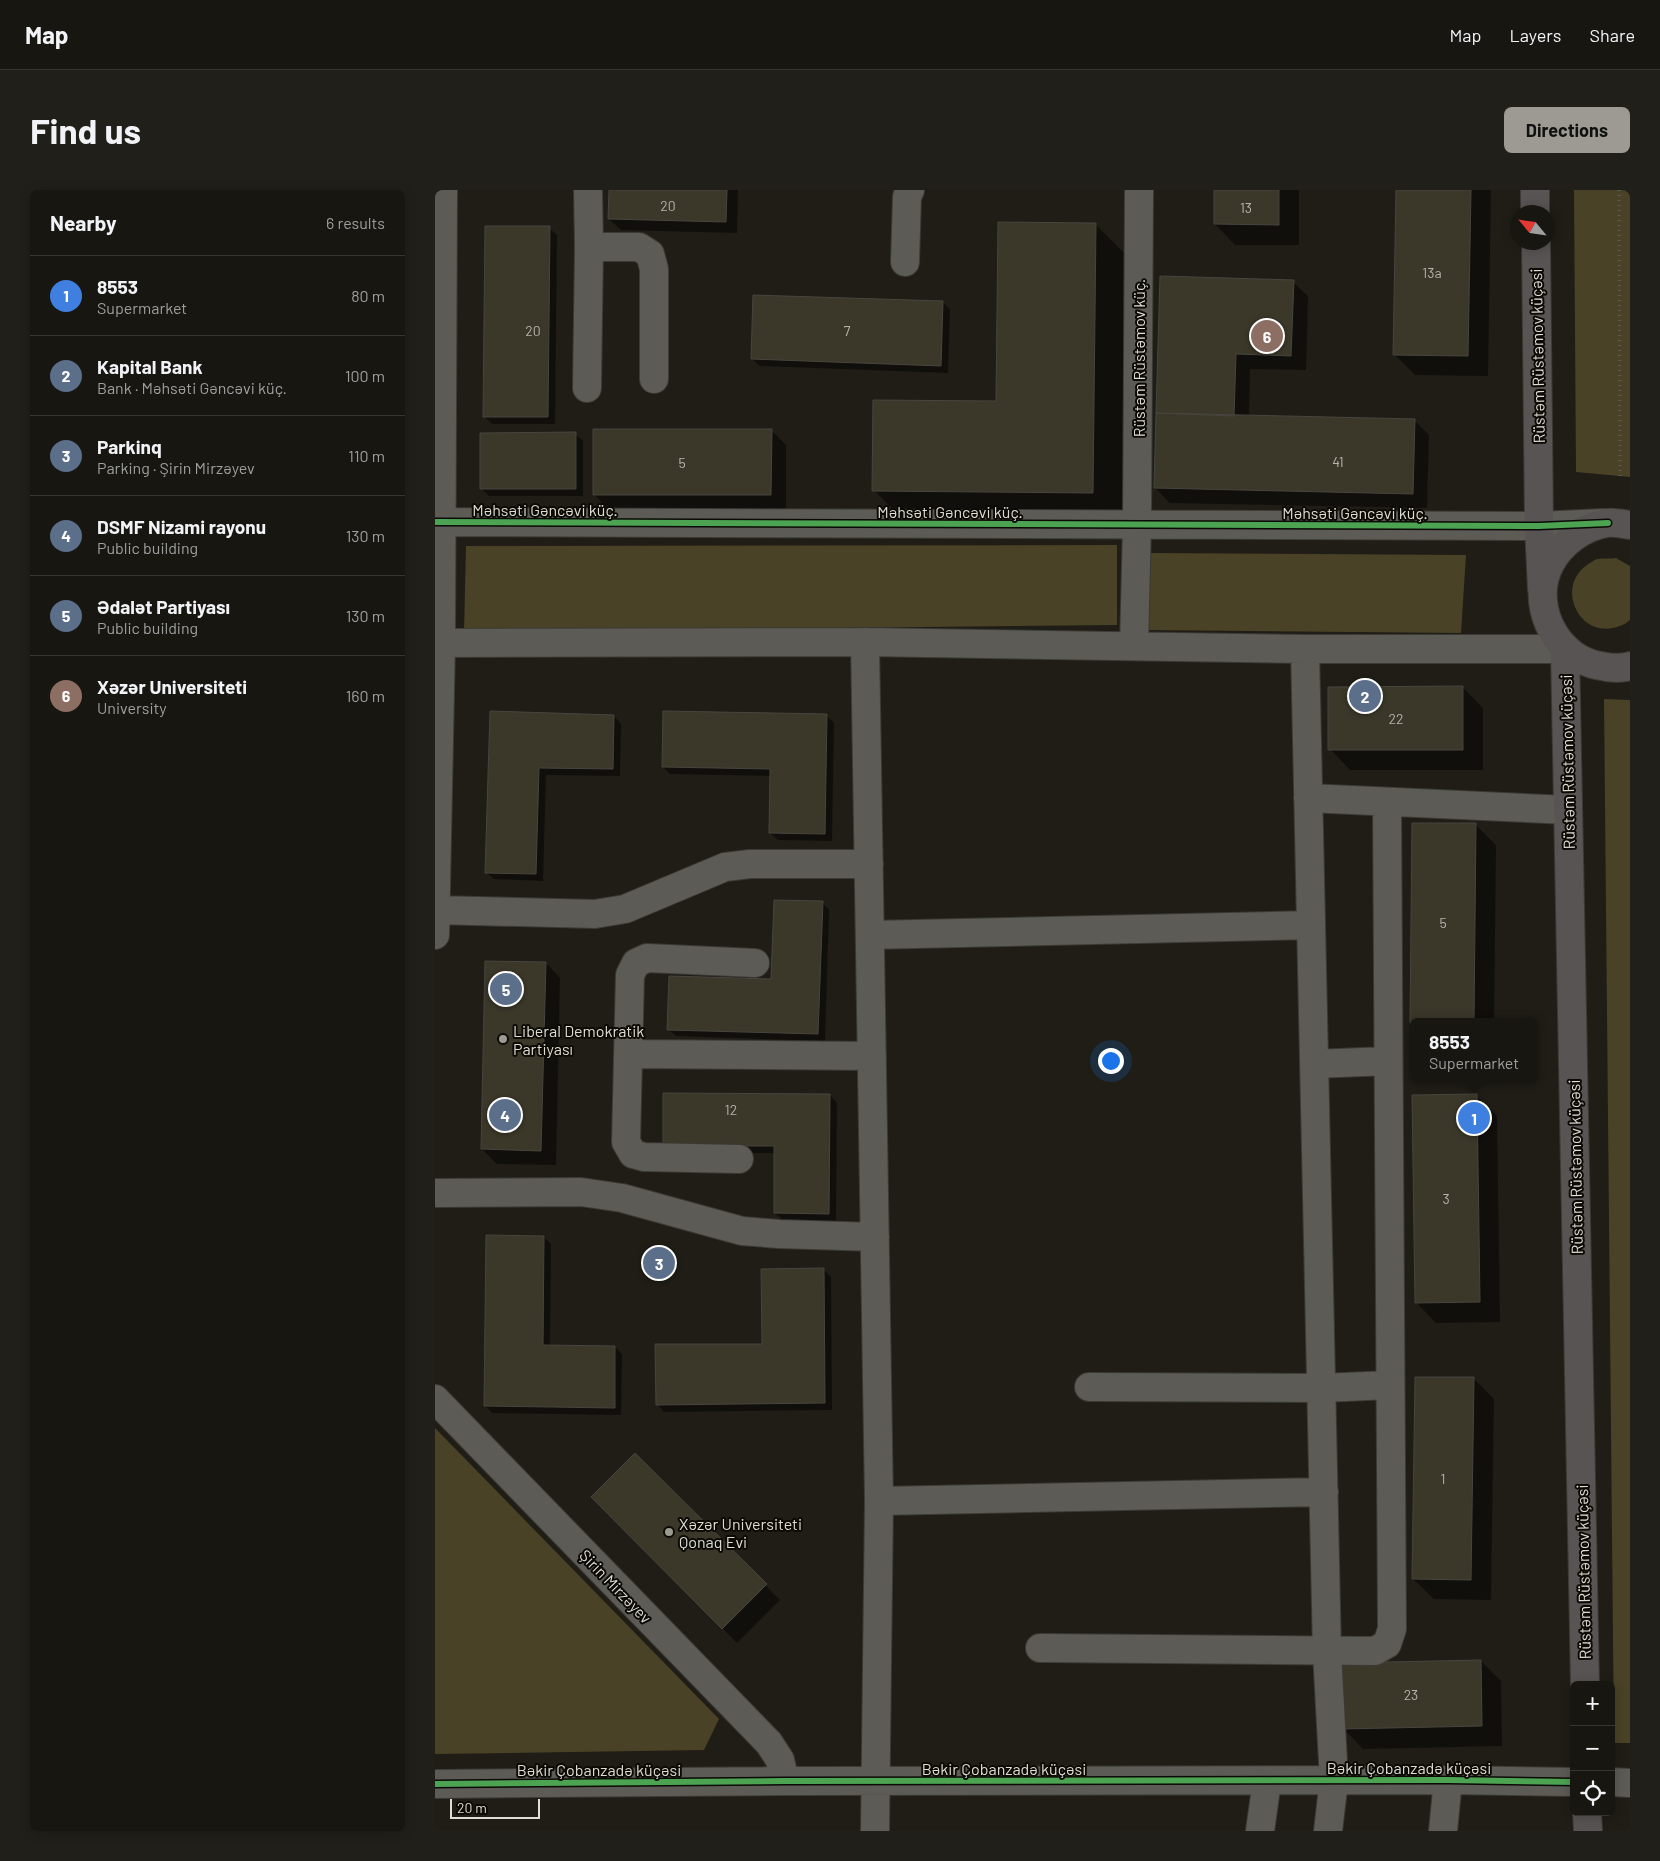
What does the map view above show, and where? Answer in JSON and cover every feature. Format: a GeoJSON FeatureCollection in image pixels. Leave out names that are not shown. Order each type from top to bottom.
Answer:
{"type":"FeatureCollection","features":[{"type":"Feature","properties":{"kind":"main road"},"geometry":{"type":"LineString","coordinates":[[1535,190],[1535,205]]}},
{"type":"Feature","properties":{"kind":"main road","name":"Rüstəm Rüstəmov küçəsi"},"geometry":{"type":"LineString","coordinates":[[1536,250],[1539,526],[1544,611],[1552,631],[1565,649],[1585,1681]]}},
{"type":"Feature","properties":{"kind":"main road"},"geometry":{"type":"LineString","coordinates":[[1543,589],[1549,565],[1564,544],[1585,530],[1619,524]]}},
{"type":"Feature","properties":{"kind":"main road"},"geometry":{"type":"LineString","coordinates":[[1565,649],[1583,661],[1604,668],[1630,666]]}},
{"type":"Feature","properties":{"kind":"main road"},"geometry":{"type":"LineString","coordinates":[[1587,1816],[1588,1831]]}},
{"type":"Feature","properties":{"kind":"street"},"geometry":{"type":"LineString","coordinates":[[435,935],[443,190]]}},
{"type":"Feature","properties":{"kind":"street"},"geometry":{"type":"LineString","coordinates":[[587,388],[588,190]]}},
{"type":"Feature","properties":{"kind":"street"},"geometry":{"type":"LineString","coordinates":[[905,262],[907,197],[910,190]]}},
{"type":"Feature","properties":{"kind":"street","name":"Rüstəm Rüstəmov küç."},"geometry":{"type":"LineString","coordinates":[[1134,646],[1137,526],[1139,190]]}},
{"type":"Feature","properties":{"kind":"street"},"geometry":{"type":"LineString","coordinates":[[589,247],[639,247],[650,254],[654,269],[654,379]]}},
{"type":"Feature","properties":{"kind":"street","name":"Məhsəti Gəncəvi küç."},"geometry":{"type":"LineString","coordinates":[[438,522],[1137,526],[1539,526],[1619,524]]}},
{"type":"Feature","properties":{"kind":"street"},"geometry":{"type":"LineString","coordinates":[[438,643],[865,642],[1305,649],[1565,649]]}},
{"type":"Feature","properties":{"kind":"street"},"geometry":{"type":"LineString","coordinates":[[865,642],[879,1501],[875,1831]]}},
{"type":"Feature","properties":{"kind":"street"},"geometry":{"type":"LineString","coordinates":[[1305,649],[1327,1652],[1334,1780],[1328,1831]]}},
{"type":"Feature","properties":{"kind":"street"},"geometry":{"type":"LineString","coordinates":[[1309,798],[1568,810]]}},
{"type":"Feature","properties":{"kind":"street"},"geometry":{"type":"LineString","coordinates":[[1040,1648],[1327,1652],[1375,1651],[1387,1644],[1392,1629],[1387,802]]}},
{"type":"Feature","properties":{"kind":"street"},"geometry":{"type":"LineString","coordinates":[[435,910],[595,914],[625,909],[725,867],[750,864],[869,864]]}},
{"type":"Feature","properties":{"kind":"street"},"geometry":{"type":"LineString","coordinates":[[870,935],[1311,925]]}},
{"type":"Feature","properties":{"kind":"street"},"geometry":{"type":"LineString","coordinates":[[739,1159],[644,1157],[633,1154],[626,1142],[630,975],[636,963],[647,958],[755,963]]}},
{"type":"Feature","properties":{"kind":"street"},"geometry":{"type":"LineString","coordinates":[[629,1054],[872,1056]]}},
{"type":"Feature","properties":{"kind":"street"},"geometry":{"type":"LineString","coordinates":[[1314,1064],[1388,1061]]}},
{"type":"Feature","properties":{"kind":"street"},"geometry":{"type":"LineString","coordinates":[[435,1192],[581,1192],[622,1198],[742,1231],[875,1237]]}},
{"type":"Feature","properties":{"kind":"street"},"geometry":{"type":"LineString","coordinates":[[1089,1386],[1321,1388],[1390,1385]]}},
{"type":"Feature","properties":{"kind":"street","name":"Şirin Mirzəyev"},"geometry":{"type":"LineString","coordinates":[[435,1399],[769,1743],[780,1760],[785,1781]]}},
{"type":"Feature","properties":{"kind":"street"},"geometry":{"type":"LineString","coordinates":[[879,1501],[1323,1492]]}},
{"type":"Feature","properties":{"kind":"street","name":"Bəkir Çobanzadə küçəsi"},"geometry":{"type":"LineString","coordinates":[[435,1784],[1334,1780],[1570,1782]]}},
{"type":"Feature","properties":{"kind":"street"},"geometry":{"type":"LineString","coordinates":[[1443,1831],[1448,1780]]}},
{"type":"Feature","properties":{"kind":"street"},"geometry":{"type":"LineString","coordinates":[[1260,1831],[1267,1781]]}},
{"type":"Feature","properties":{"kind":"street"},"geometry":{"type":"LineString","coordinates":[[1615,1782],[1630,1782]]}},
{"type":"Feature","properties":{"kind":"path"},"geometry":{"type":"LineString","coordinates":[[1619,190],[1621,476]]}},
{"type":"Feature","properties":{"kind":"shaded area"},"geometry":{"type":"Polygon","coordinates":[[[1574,190],[1630,190],[1630,477],[1576,472],[1574,190]]]}},
{"type":"Feature","properties":{"kind":"shaded area"},"geometry":{"type":"Polygon","coordinates":[[[1117,545],[1117,625],[464,632],[466,546],[1117,545]]]}},
{"type":"Feature","properties":{"kind":"shaded area"},"geometry":{"type":"Polygon","coordinates":[[[1149,553],[1466,555],[1461,633],[1147,630],[1149,553]]]}},
{"type":"Feature","properties":{"kind":"shaded area"},"geometry":{"type":"Polygon","coordinates":[[[1616,558],[1630,566],[1630,620],[1617,627],[1603,629],[1592,625],[1582,618],[1576,609],[1572,597],[1573,586],[1578,574],[1587,565],[1597,559],[1616,558]]]}},
{"type":"Feature","properties":{"kind":"shaded area"},"geometry":{"type":"Polygon","coordinates":[[[1604,699],[1630,700],[1630,1743],[1615,1743],[1615,1681],[1613,1681],[1604,699]]]}},
{"type":"Feature","properties":{"kind":"shaded area"},"geometry":{"type":"Polygon","coordinates":[[[435,1428],[719,1719],[704,1750],[435,1754],[435,1428]]]}},
{"type":"Feature","properties":{"kind":"building"},"geometry":{"type":"Polygon","coordinates":[[[609,190],[727,190],[726,222],[608,219],[609,190]]]}},
{"type":"Feature","properties":{"kind":"building"},"geometry":{"type":"Polygon","coordinates":[[[1214,190],[1279,190],[1279,225],[1214,224],[1214,190]]]}},
{"type":"Feature","properties":{"kind":"building"},"geometry":{"type":"Polygon","coordinates":[[[1396,190],[1471,190],[1468,356],[1393,355],[1396,190]]]}},
{"type":"Feature","properties":{"kind":"building"},"geometry":{"type":"Polygon","coordinates":[[[998,222],[1096,223],[1093,493],[872,491],[873,400],[996,401],[998,222]]]}},
{"type":"Feature","properties":{"kind":"building"},"geometry":{"type":"Polygon","coordinates":[[[485,226],[550,226],[548,417],[483,417],[485,226]]]}},
{"type":"Feature","properties":{"kind":"building"},"geometry":{"type":"Polygon","coordinates":[[[1160,276],[1294,280],[1291,356],[1236,354],[1234,416],[1156,413],[1160,276]]]}},
{"type":"Feature","properties":{"kind":"building"},"geometry":{"type":"Polygon","coordinates":[[[753,295],[943,301],[941,366],[751,359],[753,295]]]}},
{"type":"Feature","properties":{"kind":"building"},"geometry":{"type":"Polygon","coordinates":[[[1156,413],[1415,419],[1413,494],[1154,488],[1156,413]]]}},
{"type":"Feature","properties":{"kind":"building"},"geometry":{"type":"Polygon","coordinates":[[[593,429],[772,429],[771,495],[593,495],[593,429]]]}},
{"type":"Feature","properties":{"kind":"building"},"geometry":{"type":"Polygon","coordinates":[[[576,432],[576,489],[480,489],[480,433],[576,432]]]}},
{"type":"Feature","properties":{"kind":"building"},"geometry":{"type":"Polygon","coordinates":[[[1463,686],[1463,750],[1328,750],[1328,687],[1463,686]]]}},
{"type":"Feature","properties":{"kind":"building"},"geometry":{"type":"Polygon","coordinates":[[[490,711],[614,715],[613,769],[539,768],[536,874],[485,873],[490,711]]]}},
{"type":"Feature","properties":{"kind":"building"},"geometry":{"type":"Polygon","coordinates":[[[663,711],[827,714],[825,834],[769,833],[770,769],[662,767],[663,711]]]}},
{"type":"Feature","properties":{"kind":"building"},"geometry":{"type":"Polygon","coordinates":[[[1412,823],[1476,823],[1474,1018],[1410,1018],[1412,823]]]}},
{"type":"Feature","properties":{"kind":"building"},"geometry":{"type":"Polygon","coordinates":[[[774,900],[823,901],[818,1034],[667,1030],[669,976],[771,979],[774,900]]]}},
{"type":"Feature","properties":{"kind":"building"},"geometry":{"type":"Polygon","coordinates":[[[485,961],[546,962],[541,1151],[481,1149],[485,961]]]}},
{"type":"Feature","properties":{"kind":"building"},"geometry":{"type":"Polygon","coordinates":[[[663,1093],[830,1094],[829,1214],[774,1213],[774,1146],[663,1146],[663,1093]]]}},
{"type":"Feature","properties":{"kind":"building"},"geometry":{"type":"Polygon","coordinates":[[[1477,1094],[1480,1302],[1415,1303],[1412,1095],[1477,1094]]]}},
{"type":"Feature","properties":{"kind":"building"},"geometry":{"type":"Polygon","coordinates":[[[486,1235],[544,1236],[543,1345],[615,1346],[615,1408],[484,1406],[486,1235]]]}},
{"type":"Feature","properties":{"kind":"building"},"geometry":{"type":"Polygon","coordinates":[[[824,1268],[825,1403],[656,1405],[655,1344],[762,1344],[761,1269],[824,1268]]]}},
{"type":"Feature","properties":{"kind":"building"},"geometry":{"type":"Polygon","coordinates":[[[1415,1377],[1474,1377],[1471,1580],[1412,1579],[1415,1377]]]}},
{"type":"Feature","properties":{"kind":"building"},"geometry":{"type":"Polygon","coordinates":[[[635,1453],[767,1584],[722,1629],[591,1497],[635,1453]]]}},
{"type":"Feature","properties":{"kind":"building"},"geometry":{"type":"Polygon","coordinates":[[[1481,1660],[1482,1726],[1341,1729],[1341,1663],[1481,1660]]]}},
{"type":"Feature","properties":{"kind":"cycle path"},"geometry":{"type":"LineString","coordinates":[[435,522],[1539,526],[1608,523]]}},
{"type":"Feature","properties":{"kind":"cycle path"},"geometry":{"type":"LineString","coordinates":[[435,1784],[785,1781],[1448,1780],[1570,1782]]}},
{"type":"Feature","properties":{"kind":"place","name":"Xəzər Universiteti"},"geometry":{"type":"Point","coordinates":[1267,336]}},
{"type":"Feature","properties":{"kind":"place","name":"Kapital Bank"},"geometry":{"type":"Point","coordinates":[1365,696]}},
{"type":"Feature","properties":{"kind":"place","name":"Ədalət Partiyası"},"geometry":{"type":"Point","coordinates":[506,989]}},
{"type":"Feature","properties":{"kind":"place","name":"Liberal Demokratik Partiyası"},"geometry":{"type":"Point","coordinates":[503,1039]}},
{"type":"Feature","properties":{"kind":"place","name":"DSMF Nizami rayonu"},"geometry":{"type":"Point","coordinates":[505,1115]}},
{"type":"Feature","properties":{"kind":"place","name":"8553"},"geometry":{"type":"Point","coordinates":[1474,1118]}},
{"type":"Feature","properties":{"kind":"place","name":"Parkinq"},"geometry":{"type":"Point","coordinates":[659,1263]}},
{"type":"Feature","properties":{"kind":"place","name":"Xəzər Universiteti Qonaq Evi"},"geometry":{"type":"Point","coordinates":[669,1532]}}]}
